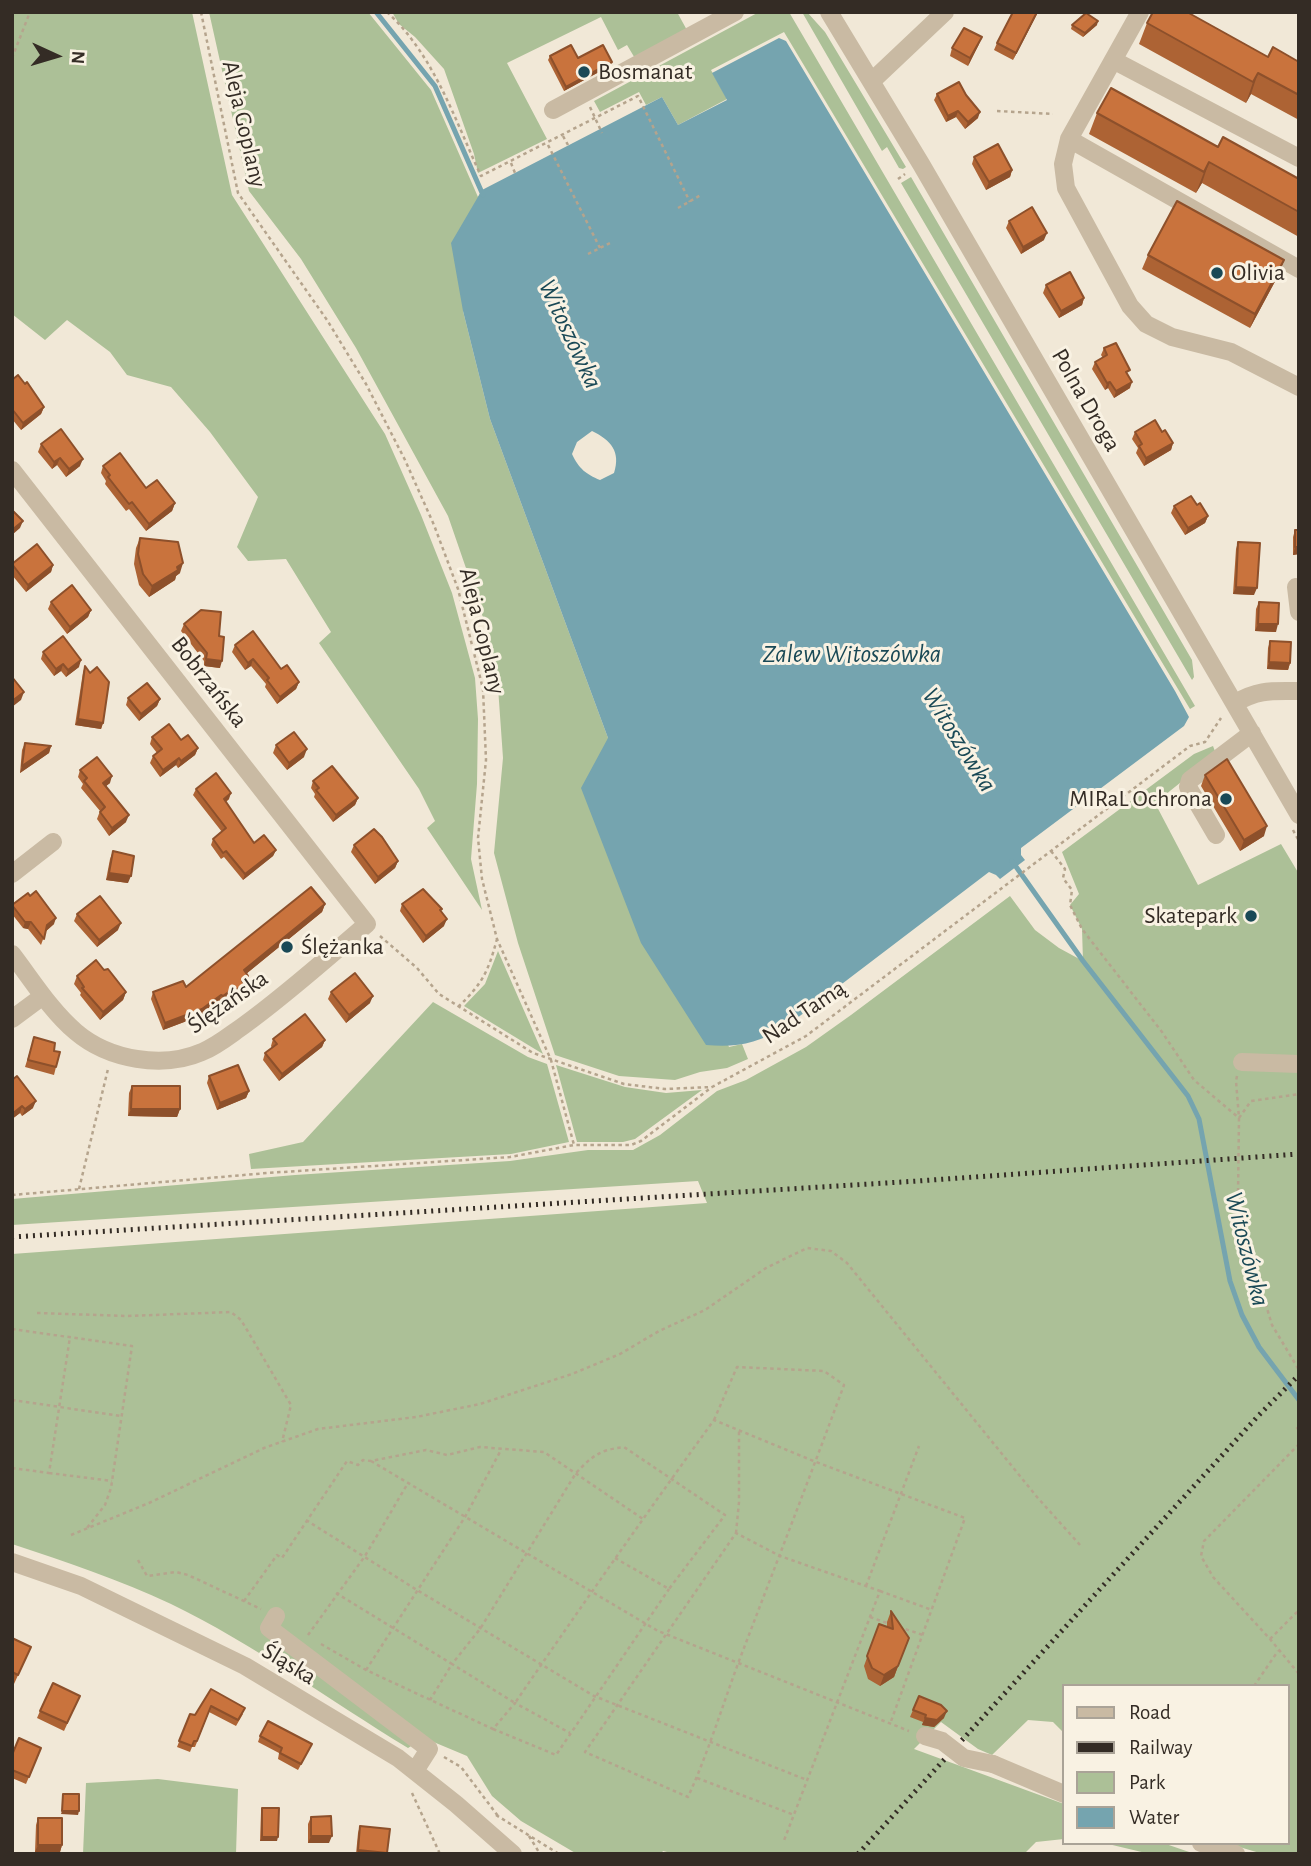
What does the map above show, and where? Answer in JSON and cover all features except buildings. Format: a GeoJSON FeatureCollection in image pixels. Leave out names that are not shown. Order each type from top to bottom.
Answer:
{"type":"FeatureCollection","features":[{"type":"Feature","properties":{"kind":"street"},"geometry":{"type":"LineString","coordinates":[[554,110],[735,12]]}},
{"type":"Feature","properties":{"kind":"street","name":"Polna Droga"},"geometry":{"type":"LineString","coordinates":[[829,12],[872,81],[1299,815]]}},
{"type":"Feature","properties":{"kind":"street"},"geometry":{"type":"LineString","coordinates":[[872,81],[945,12]]}},
{"type":"Feature","properties":{"kind":"street"},"geometry":{"type":"LineString","coordinates":[[1140,12],[1069,139],[1063,164],[1066,188],[1130,306],[1139,317],[1163,334],[1231,352],[1299,387]]}},
{"type":"Feature","properties":{"kind":"street"},"geometry":{"type":"LineString","coordinates":[[1113,60],[1299,158]]}},
{"type":"Feature","properties":{"kind":"street"},"geometry":{"type":"LineString","coordinates":[[1069,139],[1299,269]]}},
{"type":"Feature","properties":{"kind":"street","name":"Bobrzańska"},"geometry":{"type":"LineString","coordinates":[[12,470],[367,924]]}},
{"type":"Feature","properties":{"kind":"street"},"geometry":{"type":"LineString","coordinates":[[1296,587],[1299,612]]}},
{"type":"Feature","properties":{"kind":"street"},"geometry":{"type":"LineString","coordinates":[[1235,703],[1265,690],[1299,691]]}},
{"type":"Feature","properties":{"kind":"street"},"geometry":{"type":"LineString","coordinates":[[1216,835],[1188,787],[1190,780],[1252,733]]}},
{"type":"Feature","properties":{"kind":"street"},"geometry":{"type":"LineString","coordinates":[[12,874],[53,842]]}},
{"type":"Feature","properties":{"kind":"street","name":"Ślężańska"},"geometry":{"type":"LineString","coordinates":[[12,954],[43,996],[76,1032],[112,1053],[163,1061],[188,1058],[205,1052],[259,1014],[367,924]]}},
{"type":"Feature","properties":{"kind":"street"},"geometry":{"type":"LineString","coordinates":[[12,1019],[43,996]]}},
{"type":"Feature","properties":{"kind":"street"},"geometry":{"type":"LineString","coordinates":[[1242,1062],[1299,1063]]}},
{"type":"Feature","properties":{"kind":"street","name":"Śląska"},"geometry":{"type":"LineString","coordinates":[[12,1562],[81,1586],[246,1666],[412,1778],[513,1854]]}},
{"type":"Feature","properties":{"kind":"street"},"geometry":{"type":"LineString","coordinates":[[276,1616],[270,1628],[429,1749],[412,1778]]}},
{"type":"Feature","properties":{"kind":"street"},"geometry":{"type":"LineString","coordinates":[[925,1736],[942,1741],[964,1758],[993,1765],[1062,1793]]}},
{"type":"Feature","properties":{"kind":"street"},"geometry":{"type":"LineString","coordinates":[[1207,1845],[1236,1854]]}},
{"type":"Feature","properties":{"kind":"path"},"geometry":{"type":"LineString","coordinates":[[12,58],[30,12]]}},
{"type":"Feature","properties":{"kind":"path","name":"Aleja Goplany"},"geometry":{"type":"LineString","coordinates":[[201,12],[238,193],[327,320],[366,384],[424,503],[458,589],[482,689],[486,760],[478,838],[482,879],[498,939],[551,1060],[574,1145]]}},
{"type":"Feature","properties":{"kind":"path"},"geometry":{"type":"LineString","coordinates":[[387,12],[428,64],[481,176],[638,96],[690,202]]}},
{"type":"Feature","properties":{"kind":"path"},"geometry":{"type":"LineString","coordinates":[[997,111],[1053,114]]}},
{"type":"Feature","properties":{"kind":"path"},"geometry":{"type":"LineString","coordinates":[[596,119],[602,133]]}},
{"type":"Feature","properties":{"kind":"path"},"geometry":{"type":"LineString","coordinates":[[563,135],[568,145]]}},
{"type":"Feature","properties":{"kind":"path"},"geometry":{"type":"LineString","coordinates":[[547,144],[600,248]]}},
{"type":"Feature","properties":{"kind":"path"},"geometry":{"type":"LineString","coordinates":[[511,163],[515,173]]}},
{"type":"Feature","properties":{"kind":"path"},"geometry":{"type":"LineString","coordinates":[[898,179],[905,174]]}},
{"type":"Feature","properties":{"kind":"path"},"geometry":{"type":"LineString","coordinates":[[678,208],[701,195]]}},
{"type":"Feature","properties":{"kind":"path"},"geometry":{"type":"LineString","coordinates":[[588,254],[612,242]]}},
{"type":"Feature","properties":{"kind":"path","name":"Nad Tamą"},"geometry":{"type":"LineString","coordinates":[[367,924],[417,968],[439,994],[533,1053],[624,1084],[665,1089],[712,1087],[806,1036],[1190,746],[1205,743],[1222,718]]}},
{"type":"Feature","properties":{"kind":"path"},"geometry":{"type":"LineString","coordinates":[[1051,851],[1065,869],[1063,878],[1072,890],[1070,905],[1083,929],[1162,1032],[1194,1080],[1238,1118]]}},
{"type":"Feature","properties":{"kind":"path"},"geometry":{"type":"LineString","coordinates":[[458,1007],[477,989],[488,972],[498,939]]}},
{"type":"Feature","properties":{"kind":"path"},"geometry":{"type":"LineString","coordinates":[[79,1189],[112,1053]]}},
{"type":"Feature","properties":{"kind":"path"},"geometry":{"type":"LineString","coordinates":[[1242,1062],[1236,1081],[1238,1195],[1251,1255],[1272,1325],[1299,1370]]}},
{"type":"Feature","properties":{"kind":"path"},"geometry":{"type":"LineString","coordinates":[[12,1195],[373,1165],[510,1157],[574,1145],[631,1145],[641,1141],[712,1087]]}},
{"type":"Feature","properties":{"kind":"path"},"geometry":{"type":"LineString","coordinates":[[1238,1118],[1251,1101],[1299,1094]]}},
{"type":"Feature","properties":{"kind":"path"},"geometry":{"type":"LineString","coordinates":[[71,1535],[282,1442],[318,1429],[416,1417],[480,1404],[572,1374],[620,1354],[659,1331],[705,1310],[766,1268],[807,1248],[831,1251],[847,1263],[1037,1497],[1080,1545]]}},
{"type":"Feature","properties":{"kind":"path"},"geometry":{"type":"LineString","coordinates":[[37,1313],[128,1316],[231,1312],[241,1320],[291,1405],[282,1442]]}},
{"type":"Feature","properties":{"kind":"path"},"geometry":{"type":"LineString","coordinates":[[12,1329],[132,1346],[113,1481],[106,1505],[86,1529]]}},
{"type":"Feature","properties":{"kind":"path"},"geometry":{"type":"LineString","coordinates":[[49,1473],[70,1337]]}},
{"type":"Feature","properties":{"kind":"path"},"geometry":{"type":"LineString","coordinates":[[493,1729],[515,1703],[591,1591],[714,1420],[737,1367],[824,1371],[844,1385],[688,1797],[585,1752],[736,1533],[739,1430]]}},
{"type":"Feature","properties":{"kind":"path"},"geometry":{"type":"LineString","coordinates":[[12,1400],[121,1416]]}},
{"type":"Feature","properties":{"kind":"path"},"geometry":{"type":"LineString","coordinates":[[714,1420],[965,1518],[890,1724]]}},
{"type":"Feature","properties":{"kind":"path"},"geometry":{"type":"LineString","coordinates":[[1299,1444],[1204,1541],[1201,1556],[1213,1577],[1299,1674]]}},
{"type":"Feature","properties":{"kind":"path"},"geometry":{"type":"LineString","coordinates":[[866,1586],[919,1446]]}},
{"type":"Feature","properties":{"kind":"path"},"geometry":{"type":"LineString","coordinates":[[244,1601],[276,1555],[282,1558],[347,1461],[358,1465],[363,1460],[371,1461],[426,1450],[447,1455],[480,1447],[544,1452],[643,1519]]}},
{"type":"Feature","properties":{"kind":"path"},"geometry":{"type":"LineString","coordinates":[[319,1643],[366,1670],[430,1700],[493,1729],[556,1755],[669,1589],[725,1515],[624,1447],[604,1450],[576,1473],[480,1629],[452,1664],[430,1700]]}},
{"type":"Feature","properties":{"kind":"path"},"geometry":{"type":"LineString","coordinates":[[366,1670],[465,1517],[501,1450]]}},
{"type":"Feature","properties":{"kind":"path"},"geometry":{"type":"LineString","coordinates":[[371,1461],[667,1634],[925,1736]]}},
{"type":"Feature","properties":{"kind":"path"},"geometry":{"type":"LineString","coordinates":[[12,1468],[113,1481]]}},
{"type":"Feature","properties":{"kind":"path"},"geometry":{"type":"LineString","coordinates":[[307,1636],[365,1556],[408,1483]]}},
{"type":"Feature","properties":{"kind":"path"},"geometry":{"type":"LineString","coordinates":[[306,1520],[480,1629],[594,1696],[807,1780]]}},
{"type":"Feature","properties":{"kind":"path"},"geometry":{"type":"LineString","coordinates":[[736,1533],[780,1556],[932,1610]]}},
{"type":"Feature","properties":{"kind":"path"},"geometry":{"type":"LineString","coordinates":[[615,1558],[669,1589]]}},
{"type":"Feature","properties":{"kind":"path"},"geometry":{"type":"LineString","coordinates":[[138,1560],[147,1576],[176,1572],[276,1616]]}},
{"type":"Feature","properties":{"kind":"path"},"geometry":{"type":"LineString","coordinates":[[783,1843],[880,1591]]}},
{"type":"Feature","properties":{"kind":"path"},"geometry":{"type":"LineString","coordinates":[[336,1593],[570,1734]]}},
{"type":"Feature","properties":{"kind":"path"},"geometry":{"type":"LineString","coordinates":[[1270,1639],[1299,1610]]}},
{"type":"Feature","properties":{"kind":"path"},"geometry":{"type":"LineString","coordinates":[[870,1617],[923,1635]]}},
{"type":"Feature","properties":{"kind":"path"},"geometry":{"type":"LineString","coordinates":[[1255,1684],[1278,1651]]}},
{"type":"Feature","properties":{"kind":"path"},"geometry":{"type":"LineString","coordinates":[[429,1749],[461,1767],[498,1816],[559,1854]]}},
{"type":"Feature","properties":{"kind":"path"},"geometry":{"type":"LineString","coordinates":[[412,1778],[439,1854]]}},
{"type":"Feature","properties":{"kind":"path"},"geometry":{"type":"LineString","coordinates":[[697,1779],[794,1815]]}},
{"type":"Feature","properties":{"kind":"path"},"geometry":{"type":"LineString","coordinates":[[528,1833],[540,1854]]}},
{"type":"Feature","properties":{"kind":"green space"},"geometry":{"type":"Polygon","coordinates":[[[12,12],[192,12],[232,195],[385,434],[452,593],[475,678],[478,719],[477,784],[471,859],[482,910],[427,828],[435,821],[419,789],[319,643],[331,632],[286,559],[248,561],[237,547],[258,497],[210,432],[171,387],[127,375],[110,352],[67,320],[45,340],[12,314],[12,12]]]}},
{"type":"Feature","properties":{"kind":"green space"},"geometry":{"type":"Polygon","coordinates":[[[209,12],[368,12],[431,90],[478,197],[482,190],[463,311],[490,419],[608,738],[729,1047],[742,1044],[748,1059],[727,1068],[700,1072],[675,1080],[619,1076],[555,1055],[518,943],[494,853],[503,758],[498,687],[487,629],[448,516],[356,348],[301,259],[249,191],[209,12]]]}},
{"type":"Feature","properties":{"kind":"green space"},"geometry":{"type":"Polygon","coordinates":[[[392,12],[677,12],[688,32],[636,60],[627,45],[618,50],[601,17],[507,63],[547,139],[478,173],[474,154],[444,69],[415,37],[399,24],[392,12]]]}},
{"type":"Feature","properties":{"kind":"green space"},"geometry":{"type":"Polygon","coordinates":[[[759,12],[789,12],[1195,706],[1190,709],[784,32],[711,70],[727,99],[678,125],[662,97],[646,105],[639,92],[600,112],[594,101],[759,12]]]}},
{"type":"Feature","properties":{"kind":"green space"},"geometry":{"type":"Polygon","coordinates":[[[802,12],[807,12],[825,32],[906,167],[903,169],[899,168],[887,147],[882,151],[802,12]]]}},
{"type":"Feature","properties":{"kind":"green space"},"geometry":{"type":"Polygon","coordinates":[[[911,177],[1192,660],[1192,680],[901,183],[911,177]]]}},
{"type":"Feature","properties":{"kind":"green space"},"geometry":{"type":"Polygon","coordinates":[[[1213,746],[1216,754],[1155,803],[1198,885],[1281,844],[1299,874],[1299,1854],[1263,1854],[1233,1845],[1290,1845],[1290,1684],[1062,1684],[1062,1731],[1053,1722],[1028,1720],[992,1755],[978,1749],[941,1722],[914,1749],[1062,1803],[1062,1839],[1036,1842],[1024,1854],[675,1854],[663,1851],[661,1854],[577,1854],[521,1821],[492,1796],[467,1756],[424,1738],[408,1748],[262,1654],[171,1604],[132,1587],[12,1544],[12,1254],[707,1203],[698,1181],[12,1225],[12,1199],[295,1175],[510,1161],[588,1150],[633,1150],[660,1135],[717,1091],[746,1080],[806,1047],[1010,896],[1035,930],[1059,948],[1083,961],[1082,929],[1070,905],[1079,894],[1062,852],[1194,754],[1213,746]]]}},
{"type":"Feature","properties":{"kind":"green space"},"geometry":{"type":"Polygon","coordinates":[[[498,951],[543,1054],[464,1006],[485,984],[498,951]]]}},
{"type":"Feature","properties":{"kind":"green space"},"geometry":{"type":"Polygon","coordinates":[[[433,1002],[528,1057],[547,1064],[569,1142],[511,1154],[251,1169],[249,1154],[303,1142],[433,1002]]]}},
{"type":"Feature","properties":{"kind":"green space"},"geometry":{"type":"Polygon","coordinates":[[[556,1065],[625,1087],[666,1093],[702,1090],[635,1139],[623,1142],[577,1142],[556,1065]]]}},
{"type":"Feature","properties":{"kind":"green space"},"geometry":{"type":"Polygon","coordinates":[[[158,1779],[238,1789],[236,1854],[83,1854],[86,1783],[158,1779]]]}},
{"type":"Feature","properties":{"kind":"green space"},"geometry":{"type":"Polygon","coordinates":[[[1112,1845],[1169,1845],[1195,1854],[1150,1854],[1112,1845]]]}},
{"type":"Feature","properties":{"kind":"water","name":"Zalew Witoszówka"},"geometry":{"type":"Polygon","coordinates":[[[779,38],[786,41],[1189,717],[1184,726],[1021,848],[1021,855],[1025,860],[1000,879],[989,872],[784,1028],[756,1041],[727,1046],[706,1045],[641,943],[581,788],[608,738],[490,419],[463,311],[451,243],[482,190],[662,97],[678,125],[727,100],[712,73],[779,38]],[[592,431],[577,442],[572,454],[583,470],[600,480],[614,473],[616,459],[613,447],[592,431]]]}},
{"type":"Feature","properties":{"kind":"waterway","name":"Witoszówka"},"geometry":{"type":"LineString","coordinates":[[376,12],[435,86],[483,195]]}},
{"type":"Feature","properties":{"kind":"waterway","name":"Witoszówka"},"geometry":{"type":"LineString","coordinates":[[1012,861],[1083,961],[1188,1096],[1199,1119],[1230,1281],[1242,1315],[1259,1347],[1299,1400]]}},
{"type":"Feature","properties":{"kind":"railway"},"geometry":{"type":"LineString","coordinates":[[12,1237],[918,1181],[1299,1154]]}},
{"type":"Feature","properties":{"kind":"railway"},"geometry":{"type":"LineString","coordinates":[[858,1854],[1258,1416],[1299,1375]]}},
{"type":"Feature","properties":{"kind":"place","name":"Bosmanat"},"geometry":{"type":"Point","coordinates":[584,72]}},
{"type":"Feature","properties":{"kind":"place","name":"Olivia"},"geometry":{"type":"Point","coordinates":[1217,273]}},
{"type":"Feature","properties":{"kind":"place","name":"MIRaL Ochrona"},"geometry":{"type":"Point","coordinates":[1226,799]}},
{"type":"Feature","properties":{"kind":"place","name":"Skatepark"},"geometry":{"type":"Point","coordinates":[1251,916]}},
{"type":"Feature","properties":{"kind":"place","name":"Ślężanka"},"geometry":{"type":"Point","coordinates":[287,947]}}]}
